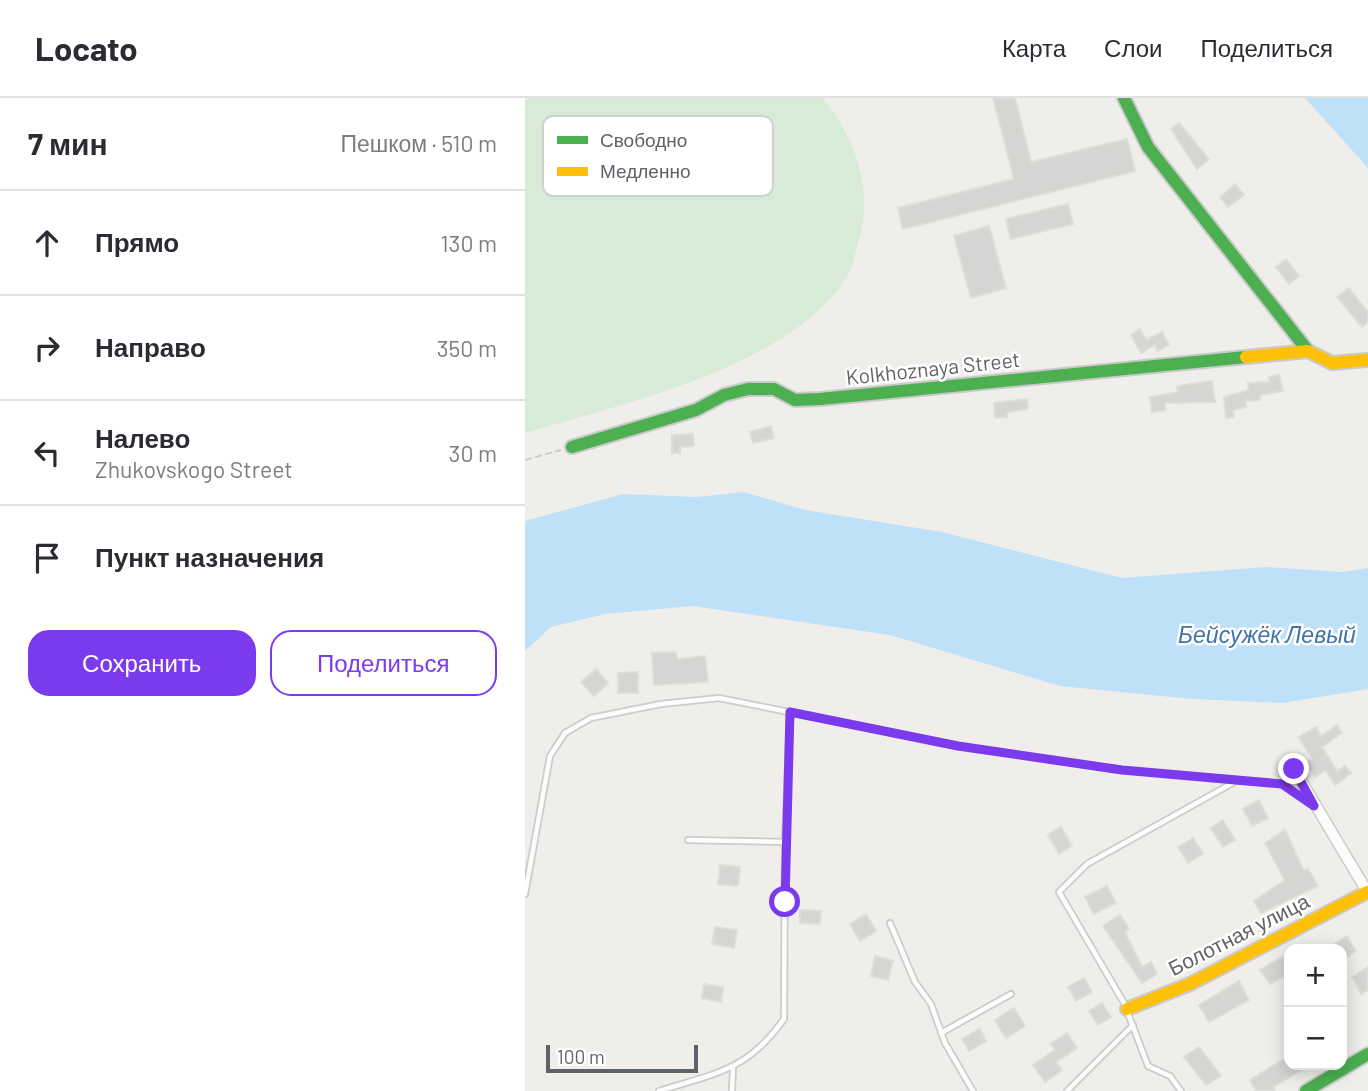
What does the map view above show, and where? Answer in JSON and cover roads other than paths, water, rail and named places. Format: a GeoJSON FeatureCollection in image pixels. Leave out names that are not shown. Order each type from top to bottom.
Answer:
{"type":"FeatureCollection","features":[{"type":"Feature","properties":{"kind":"street"},"geometry":{"type":"LineString","coordinates":[[1124,98],[1148,148],[1308,351]]}},
{"type":"Feature","properties":{"kind":"street","name":"Kolkhoznaya Street"},"geometry":{"type":"LineString","coordinates":[[572,447],[697,410],[724,395],[748,389],[774,389],[795,400],[820,399],[1308,351],[1332,363],[1368,360]]}},
{"type":"Feature","properties":{"kind":"street"},"geometry":{"type":"LineString","coordinates":[[1294,769],[1368,893]]}},
{"type":"Feature","properties":{"kind":"street","name":"Болотная улица"},"geometry":{"type":"LineString","coordinates":[[1127,1009],[1190,984],[1368,893]]}},
{"type":"Feature","properties":{"kind":"street"},"geometry":{"type":"LineString","coordinates":[[1306,1091],[1368,1054]]}},
{"type":"Feature","properties":{"kind":"lane"},"geometry":{"type":"LineString","coordinates":[[525,894],[550,757],[565,733],[591,718],[661,704],[719,698],[971,748],[1122,770],[1240,778],[1282,784],[1314,806]]}},
{"type":"Feature","properties":{"kind":"lane"},"geometry":{"type":"LineString","coordinates":[[659,1091],[733,1068],[769,1041],[784,1019],[785,842],[790,712]]}},
{"type":"Feature","properties":{"kind":"lane"},"geometry":{"type":"LineString","coordinates":[[1181,1091],[1170,1076],[1148,1066],[1127,1009],[1059,892],[1087,864],[1240,778]]}},
{"type":"Feature","properties":{"kind":"lane"},"geometry":{"type":"LineString","coordinates":[[688,840],[785,842]]}},
{"type":"Feature","properties":{"kind":"lane"},"geometry":{"type":"LineString","coordinates":[[890,923],[915,982],[931,1004],[941,1033],[973,1091]]}},
{"type":"Feature","properties":{"kind":"lane"},"geometry":{"type":"LineString","coordinates":[[941,1033],[1011,994]]}},
{"type":"Feature","properties":{"kind":"lane"},"geometry":{"type":"LineString","coordinates":[[1067,1091],[1133,1025]]}},
{"type":"Feature","properties":{"kind":"lane"},"geometry":{"type":"LineString","coordinates":[[732,1091],[733,1068]]}},
{"type":"Feature","properties":{"kind":"water"},"geometry":{"type":"Polygon","coordinates":[[[1305,98],[1368,98],[1368,168],[1305,98]]]}},
{"type":"Feature","properties":{"kind":"water","name":"Бейсужёк Левый"},"geometry":{"type":"Polygon","coordinates":[[[744,492],[805,510],[942,532],[1122,578],[1266,567],[1343,572],[1368,568],[1368,689],[1283,703],[1192,699],[1060,686],[890,635],[693,606],[605,614],[551,627],[525,651],[525,521],[623,494],[697,497],[744,492]]]}}]}
